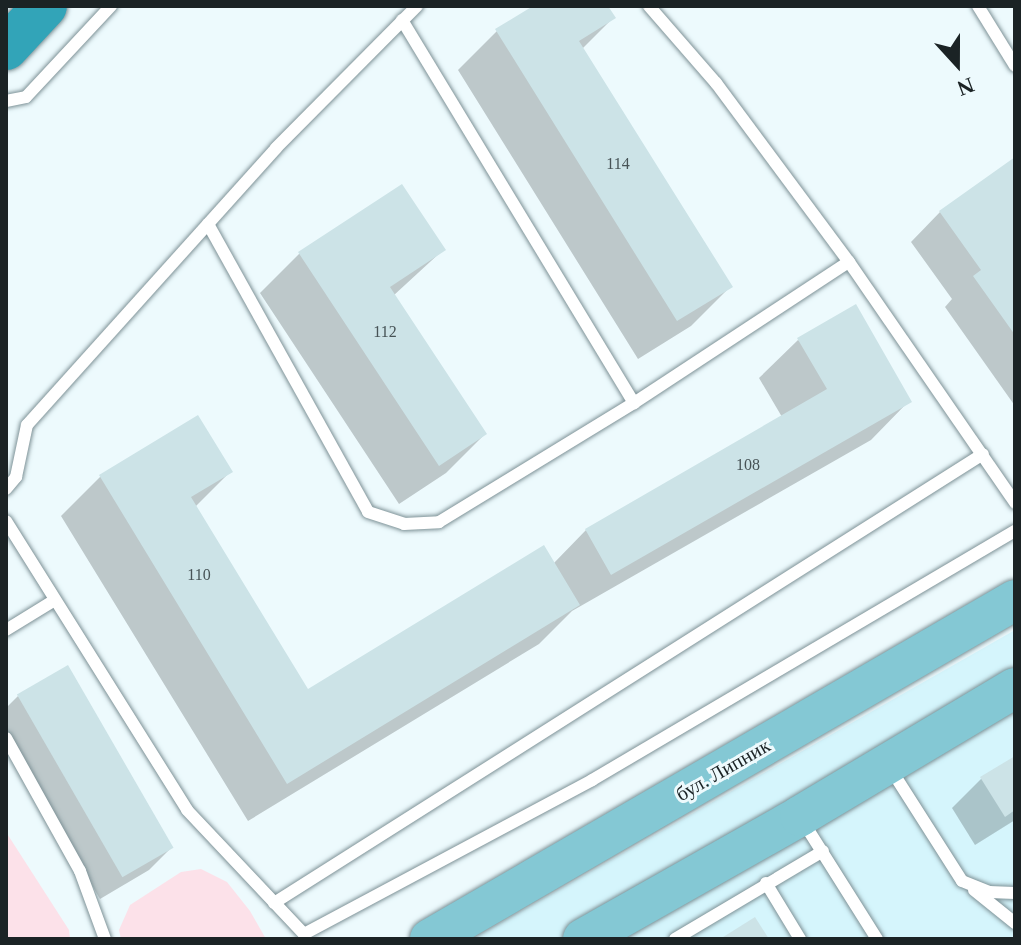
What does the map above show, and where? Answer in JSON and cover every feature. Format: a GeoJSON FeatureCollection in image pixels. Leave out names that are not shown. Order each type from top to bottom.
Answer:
{"type":"FeatureCollection","features":[{"type":"Feature","properties":{"kind":"highway"},"geometry":{"type":"LineString","coordinates":[[6,48],[45,6]]}},
{"type":"Feature","properties":{"kind":"main road","name":"бул. Липник"},"geometry":{"type":"LineString","coordinates":[[430,939],[1015,600]]}},
{"type":"Feature","properties":{"kind":"main road"},"geometry":{"type":"LineString","coordinates":[[583,939],[888,765],[1015,688]]}},
{"type":"Feature","properties":{"kind":"lane"},"geometry":{"type":"LineString","coordinates":[[6,101],[26,97],[111,6]]}},
{"type":"Feature","properties":{"kind":"lane"},"geometry":{"type":"LineString","coordinates":[[6,489],[16,477],[27,425],[276,148],[417,6]]}},
{"type":"Feature","properties":{"kind":"lane"},"geometry":{"type":"LineString","coordinates":[[649,6],[716,83],[849,262],[1015,503]]}},
{"type":"Feature","properties":{"kind":"lane"},"geometry":{"type":"LineString","coordinates":[[978,6],[1015,66]]}},
{"type":"Feature","properties":{"kind":"lane"},"geometry":{"type":"LineString","coordinates":[[402,20],[634,403]]}},
{"type":"Feature","properties":{"kind":"lane"},"geometry":{"type":"LineString","coordinates":[[208,224],[368,512],[404,524],[439,522],[634,403],[849,262]]}},
{"type":"Feature","properties":{"kind":"lane"},"geometry":{"type":"LineString","coordinates":[[274,903],[983,454]]}},
{"type":"Feature","properties":{"kind":"lane"},"geometry":{"type":"LineString","coordinates":[[6,521],[187,810],[308,937],[592,780],[1015,531]]}},
{"type":"Feature","properties":{"kind":"lane"},"geometry":{"type":"LineString","coordinates":[[6,630],[55,600]]}},
{"type":"Feature","properties":{"kind":"lane"},"geometry":{"type":"LineString","coordinates":[[6,738],[80,871],[105,939]]}},
{"type":"Feature","properties":{"kind":"lane"},"geometry":{"type":"LineString","coordinates":[[888,765],[962,881],[1015,923]]}},
{"type":"Feature","properties":{"kind":"lane"},"geometry":{"type":"LineString","coordinates":[[800,816],[877,939]]}},
{"type":"Feature","properties":{"kind":"lane"},"geometry":{"type":"LineString","coordinates":[[675,939],[823,851]]}},
{"type":"Feature","properties":{"kind":"lane"},"geometry":{"type":"LineString","coordinates":[[962,881],[989,892],[1015,893]]}},
{"type":"Feature","properties":{"kind":"lane"},"geometry":{"type":"LineString","coordinates":[[766,883],[800,939]]}},
{"type":"Feature","properties":{"kind":"shaded area"},"geometry":{"type":"Polygon","coordinates":[[[1015,630],[1015,939],[472,939],[1015,630]]]}},
{"type":"Feature","properties":{"kind":"shaded area"},"geometry":{"type":"Polygon","coordinates":[[[6,832],[69,930],[70,939],[6,939],[6,832]]]}},
{"type":"Feature","properties":{"kind":"shaded area"},"geometry":{"type":"Polygon","coordinates":[[[201,869],[227,882],[250,911],[266,939],[121,939],[119,930],[130,905],[181,872],[201,869]]]}},
{"type":"Feature","properties":{"kind":"building"},"geometry":{"type":"Polygon","coordinates":[[[533,6],[608,6],[616,18],[579,41],[733,287],[677,321],[495,29],[533,6]]]}},
{"type":"Feature","properties":{"kind":"building"},"geometry":{"type":"Polygon","coordinates":[[[1015,157],[1015,335],[973,276],[981,270],[939,211],[1015,157]]]}},
{"type":"Feature","properties":{"kind":"building"},"geometry":{"type":"Polygon","coordinates":[[[402,184],[446,250],[390,287],[487,434],[439,466],[298,252],[402,184]]]}},
{"type":"Feature","properties":{"kind":"building"},"geometry":{"type":"Polygon","coordinates":[[[856,304],[912,402],[611,575],[585,529],[827,389],[797,338],[856,304]]]}},
{"type":"Feature","properties":{"kind":"building"},"geometry":{"type":"Polygon","coordinates":[[[198,415],[233,472],[191,497],[308,689],[544,545],[580,605],[287,784],[99,475],[198,415]]]}},
{"type":"Feature","properties":{"kind":"building"},"geometry":{"type":"Polygon","coordinates":[[[68,665],[174,848],[122,877],[17,694],[68,665]]]}},
{"type":"Feature","properties":{"kind":"building"},"geometry":{"type":"Polygon","coordinates":[[[1015,756],[1015,810],[1005,817],[980,777],[1015,756]]]}},
{"type":"Feature","properties":{"kind":"building"},"geometry":{"type":"Polygon","coordinates":[[[755,917],[769,939],[720,939],[755,917]]]}}]}
